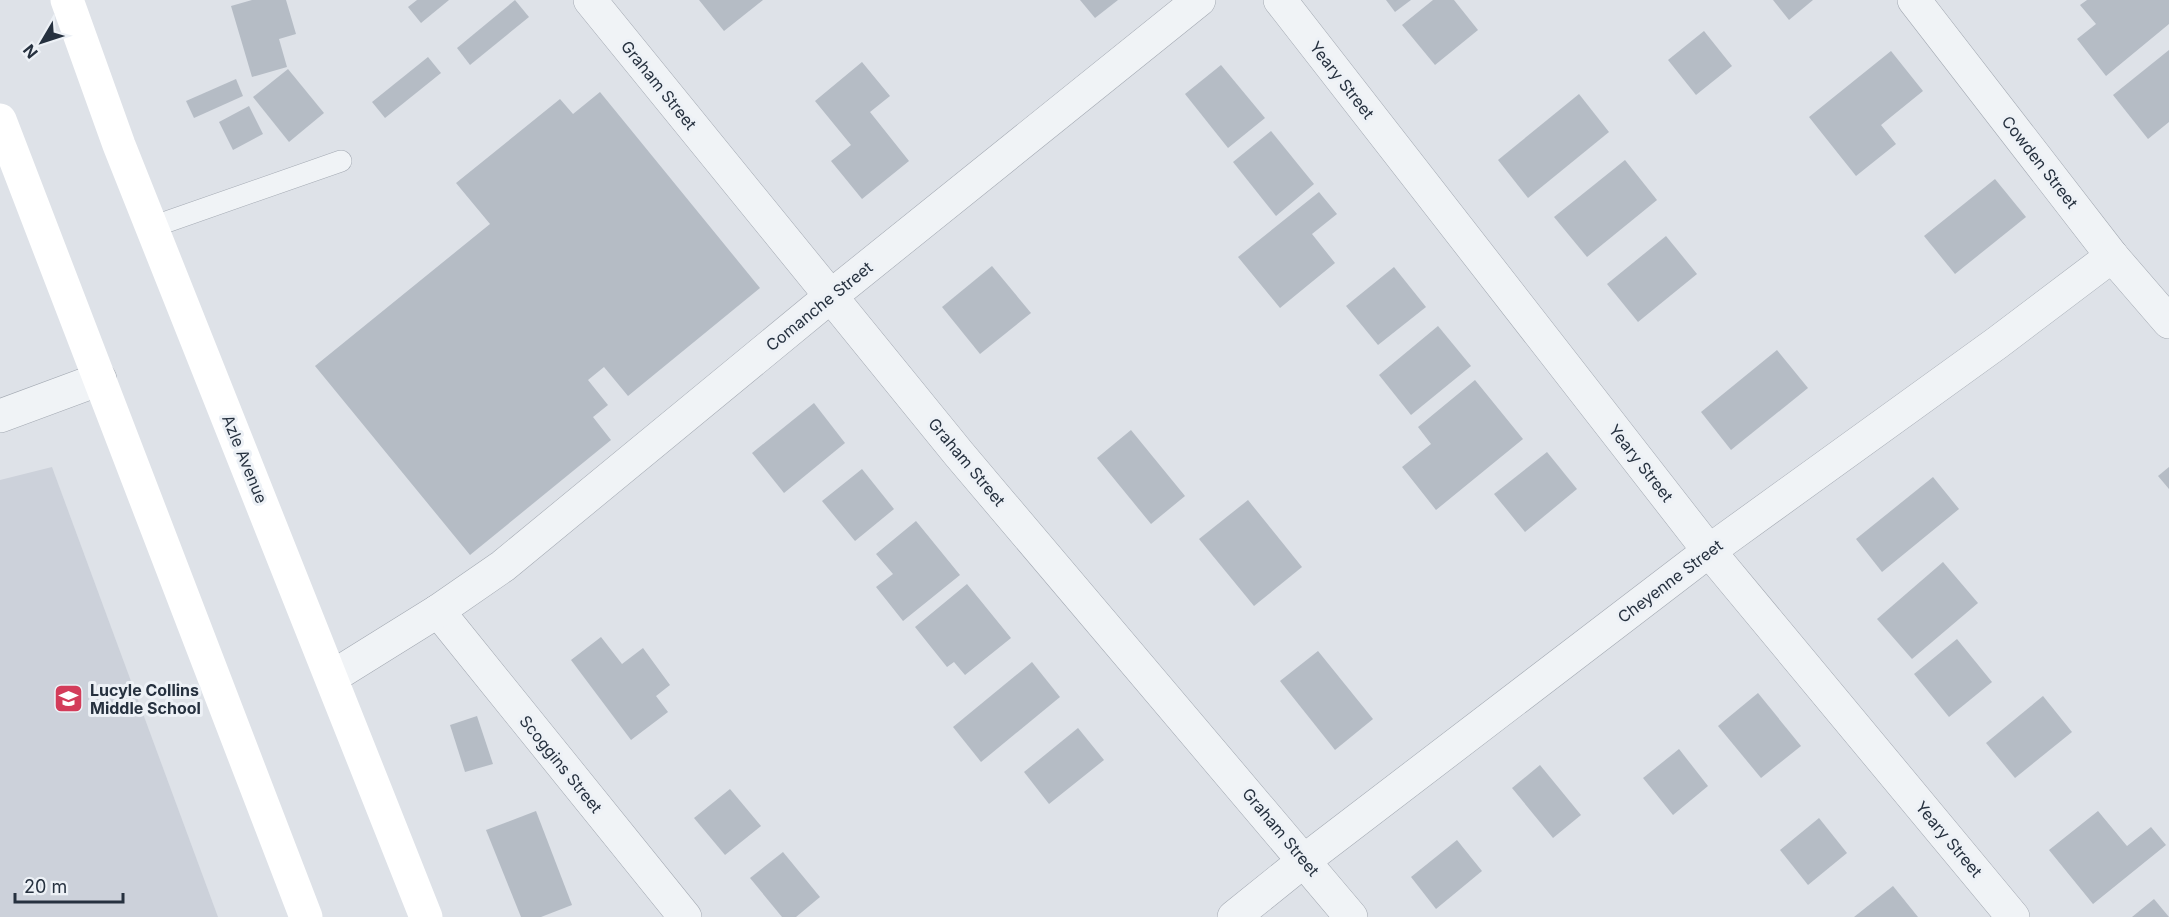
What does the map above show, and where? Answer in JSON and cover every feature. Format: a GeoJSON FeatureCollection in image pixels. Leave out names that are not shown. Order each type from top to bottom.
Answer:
{"type":"FeatureCollection","features":[{"type":"Feature","properties":{"kind":"main road","name":"Azle Avenue"},"geometry":{"type":"LineString","coordinates":[[67,0],[119,145],[426,917]]}},
{"type":"Feature","properties":{"kind":"main road"},"geometry":{"type":"LineString","coordinates":[[0,120],[306,917]]}},
{"type":"Feature","properties":{"kind":"street","name":"Graham Street"},"geometry":{"type":"LineString","coordinates":[[590,0],[959,454],[1351,917]]}},
{"type":"Feature","properties":{"kind":"street","name":"Comanche Street"},"geometry":{"type":"LineString","coordinates":[[332,677],[438,611],[503,566],[831,296],[1199,0]]}},
{"type":"Feature","properties":{"kind":"street","name":"Yeary Street"},"geometry":{"type":"LineString","coordinates":[[1280,0],[1709,551],[2013,917]]}},
{"type":"Feature","properties":{"kind":"street","name":"Cowden Street"},"geometry":{"type":"LineString","coordinates":[[1914,0],[2112,256],[2169,322]]}},
{"type":"Feature","properties":{"kind":"street","name":"Cheyenne Street"},"geometry":{"type":"LineString","coordinates":[[1234,917],[1305,860],[1709,551],[1987,350],[2112,256]]}},
{"type":"Feature","properties":{"kind":"street"},"geometry":{"type":"LineString","coordinates":[[0,416],[100,378]]}},
{"type":"Feature","properties":{"kind":"street","name":"Scoggins Street"},"geometry":{"type":"LineString","coordinates":[[438,611],[685,917]]}},
{"type":"Feature","properties":{"kind":"lane"},"geometry":{"type":"LineString","coordinates":[[152,227],[341,161]]}},
{"type":"Feature","properties":{"kind":"shaded area","name":"Lucyle Collins Middle School"},"geometry":{"type":"Polygon","coordinates":[[[52,467],[218,917],[0,917],[0,480],[52,467]]]}},
{"type":"Feature","properties":{"kind":"building"},"geometry":{"type":"Polygon","coordinates":[[[252,0],[286,0],[296,34],[279,39],[287,67],[252,77],[231,6],[252,0]]]}},
{"type":"Feature","properties":{"kind":"building"},"geometry":{"type":"Polygon","coordinates":[[[417,0],[449,0],[421,23],[408,7],[417,0]]]}},
{"type":"Feature","properties":{"kind":"building"},"geometry":{"type":"Polygon","coordinates":[[[515,0],[529,17],[470,65],[457,48],[515,0]]]}},
{"type":"Feature","properties":{"kind":"building"},"geometry":{"type":"Polygon","coordinates":[[[699,0],[763,0],[724,31],[699,0]]]}},
{"type":"Feature","properties":{"kind":"building"},"geometry":{"type":"Polygon","coordinates":[[[1080,0],[1118,0],[1095,18],[1080,0]]]}},
{"type":"Feature","properties":{"kind":"building"},"geometry":{"type":"Polygon","coordinates":[[[1386,0],[1411,0],[1395,12],[1386,0]]]}},
{"type":"Feature","properties":{"kind":"building"},"geometry":{"type":"Polygon","coordinates":[[[1433,0],[1454,0],[1478,30],[1435,65],[1402,25],[1433,0]]]}},
{"type":"Feature","properties":{"kind":"building"},"geometry":{"type":"Polygon","coordinates":[[[1773,0],[1813,0],[1789,20],[1773,0]]]}},
{"type":"Feature","properties":{"kind":"building"},"geometry":{"type":"Polygon","coordinates":[[[2087,0],[2169,0],[2169,24],[2106,76],[2077,39],[2096,24],[2080,5],[2087,0]]]}},
{"type":"Feature","properties":{"kind":"building"},"geometry":{"type":"Polygon","coordinates":[[[1704,31],[1732,66],[1696,95],[1668,60],[1704,31]]]}},
{"type":"Feature","properties":{"kind":"building"},"geometry":{"type":"Polygon","coordinates":[[[2169,50],[2169,122],[2148,139],[2113,95],[2169,50]]]}},
{"type":"Feature","properties":{"kind":"building"},"geometry":{"type":"Polygon","coordinates":[[[1891,51],[1923,91],[1881,125],[1896,144],[1856,176],[1809,117],[1891,51]]]}},
{"type":"Feature","properties":{"kind":"building"},"geometry":{"type":"Polygon","coordinates":[[[428,57],[441,73],[385,118],[372,102],[428,57]]]}},
{"type":"Feature","properties":{"kind":"building"},"geometry":{"type":"Polygon","coordinates":[[[862,62],[890,96],[870,112],[909,161],[862,199],[831,161],[851,145],[815,101],[862,62]]]}},
{"type":"Feature","properties":{"kind":"building"},"geometry":{"type":"Polygon","coordinates":[[[1221,65],[1265,118],[1228,148],[1185,94],[1221,65]]]}},
{"type":"Feature","properties":{"kind":"building"},"geometry":{"type":"Polygon","coordinates":[[[288,69],[324,113],[289,142],[253,97],[288,69]]]}},
{"type":"Feature","properties":{"kind":"building"},"geometry":{"type":"Polygon","coordinates":[[[236,79],[243,96],[194,118],[186,101],[236,79]]]}},
{"type":"Feature","properties":{"kind":"building"},"geometry":{"type":"Polygon","coordinates":[[[600,92],[760,288],[628,396],[604,367],[588,380],[608,405],[593,417],[611,440],[470,555],[315,366],[490,224],[456,183],[560,99],[573,114],[600,92]]]}},
{"type":"Feature","properties":{"kind":"building"},"geometry":{"type":"Polygon","coordinates":[[[1579,94],[1609,132],[1528,198],[1498,160],[1579,94]]]}},
{"type":"Feature","properties":{"kind":"building"},"geometry":{"type":"Polygon","coordinates":[[[249,106],[263,134],[233,150],[219,122],[249,106]]]}},
{"type":"Feature","properties":{"kind":"building"},"geometry":{"type":"Polygon","coordinates":[[[1271,131],[1314,184],[1276,216],[1233,162],[1271,131]]]}},
{"type":"Feature","properties":{"kind":"building"},"geometry":{"type":"Polygon","coordinates":[[[1625,160],[1657,200],[1587,257],[1554,217],[1625,160]]]}},
{"type":"Feature","properties":{"kind":"building"},"geometry":{"type":"Polygon","coordinates":[[[1995,179],[2026,217],[1955,274],[1924,236],[1995,179]]]}},
{"type":"Feature","properties":{"kind":"building"},"geometry":{"type":"Polygon","coordinates":[[[1319,192],[1337,214],[1312,234],[1335,263],[1280,308],[1238,257],[1319,192]]]}},
{"type":"Feature","properties":{"kind":"building"},"geometry":{"type":"Polygon","coordinates":[[[1666,236],[1697,274],[1638,322],[1607,284],[1666,236]]]}},
{"type":"Feature","properties":{"kind":"building"},"geometry":{"type":"Polygon","coordinates":[[[992,266],[1031,313],[980,354],[942,307],[992,266]]]}},
{"type":"Feature","properties":{"kind":"building"},"geometry":{"type":"Polygon","coordinates":[[[1394,267],[1426,307],[1378,345],[1346,306],[1394,267]]]}},
{"type":"Feature","properties":{"kind":"building"},"geometry":{"type":"Polygon","coordinates":[[[1438,326],[1471,366],[1411,415],[1379,375],[1438,326]]]}},
{"type":"Feature","properties":{"kind":"building"},"geometry":{"type":"Polygon","coordinates":[[[1777,350],[1808,388],[1731,450],[1701,412],[1777,350]]]}},
{"type":"Feature","properties":{"kind":"building"},"geometry":{"type":"Polygon","coordinates":[[[1475,380],[1523,439],[1436,510],[1402,467],[1431,444],[1418,427],[1475,380]]]}},
{"type":"Feature","properties":{"kind":"building"},"geometry":{"type":"Polygon","coordinates":[[[814,403],[845,443],[784,493],[752,453],[814,403]]]}},
{"type":"Feature","properties":{"kind":"building"},"geometry":{"type":"Polygon","coordinates":[[[1131,430],[1185,496],[1151,524],[1097,458],[1131,430]]]}},
{"type":"Feature","properties":{"kind":"building"},"geometry":{"type":"Polygon","coordinates":[[[1547,452],[1577,489],[1525,532],[1494,494],[1547,452]]]}},
{"type":"Feature","properties":{"kind":"building"},"geometry":{"type":"Polygon","coordinates":[[[2169,467],[2169,489],[2158,476],[2169,467]]]}},
{"type":"Feature","properties":{"kind":"building"},"geometry":{"type":"Polygon","coordinates":[[[862,469],[894,509],[855,541],[822,501],[862,469]]]}},
{"type":"Feature","properties":{"kind":"building"},"geometry":{"type":"Polygon","coordinates":[[[1933,477],[1959,509],[1882,572],[1856,539],[1933,477]]]}},
{"type":"Feature","properties":{"kind":"building"},"geometry":{"type":"Polygon","coordinates":[[[1248,500],[1302,567],[1254,606],[1199,539],[1248,500]]]}},
{"type":"Feature","properties":{"kind":"building"},"geometry":{"type":"Polygon","coordinates":[[[916,521],[960,575],[903,621],[876,587],[893,574],[876,554],[916,521]]]}},
{"type":"Feature","properties":{"kind":"building"},"geometry":{"type":"Polygon","coordinates":[[[1943,562],[1978,603],[1912,659],[1877,619],[1943,562]]]}},
{"type":"Feature","properties":{"kind":"building"},"geometry":{"type":"Polygon","coordinates":[[[967,584],[1011,638],[965,675],[954,662],[947,667],[915,627],[967,584]]]}},
{"type":"Feature","properties":{"kind":"building"},"geometry":{"type":"Polygon","coordinates":[[[601,637],[622,664],[643,648],[670,685],[656,696],[668,712],[631,740],[571,660],[601,637]]]}},
{"type":"Feature","properties":{"kind":"building"},"geometry":{"type":"Polygon","coordinates":[[[1957,639],[1992,682],[1949,717],[1914,674],[1957,639]]]}},
{"type":"Feature","properties":{"kind":"building"},"geometry":{"type":"Polygon","coordinates":[[[1318,651],[1373,719],[1335,750],[1280,681],[1318,651]]]}},
{"type":"Feature","properties":{"kind":"building"},"geometry":{"type":"Polygon","coordinates":[[[1032,662],[1060,697],[981,762],[953,727],[1032,662]]]}},
{"type":"Feature","properties":{"kind":"building"},"geometry":{"type":"Polygon","coordinates":[[[1758,693],[1801,746],[1761,778],[1718,726],[1758,693]]]}},
{"type":"Feature","properties":{"kind":"building"},"geometry":{"type":"Polygon","coordinates":[[[2043,696],[2072,732],[2015,778],[1986,743],[2043,696]]]}},
{"type":"Feature","properties":{"kind":"building"},"geometry":{"type":"Polygon","coordinates":[[[477,716],[493,764],[465,772],[450,725],[477,716]]]}},
{"type":"Feature","properties":{"kind":"building"},"geometry":{"type":"Polygon","coordinates":[[[1078,728],[1104,760],[1049,804],[1024,772],[1078,728]]]}},
{"type":"Feature","properties":{"kind":"building"},"geometry":{"type":"Polygon","coordinates":[[[1679,749],[1708,786],[1673,815],[1643,778],[1679,749]]]}},
{"type":"Feature","properties":{"kind":"building"},"geometry":{"type":"Polygon","coordinates":[[[1540,765],[1581,815],[1553,838],[1512,788],[1540,765]]]}},
{"type":"Feature","properties":{"kind":"building"},"geometry":{"type":"Polygon","coordinates":[[[730,789],[761,826],[725,855],[694,818],[730,789]]]}},
{"type":"Feature","properties":{"kind":"building"},"geometry":{"type":"Polygon","coordinates":[[[536,811],[572,905],[541,917],[521,917],[486,830],[536,811]]]}},
{"type":"Feature","properties":{"kind":"building"},"geometry":{"type":"Polygon","coordinates":[[[2098,811],[2127,846],[2151,827],[2166,845],[2093,904],[2049,850],[2098,811]]]}},
{"type":"Feature","properties":{"kind":"building"},"geometry":{"type":"Polygon","coordinates":[[[1819,818],[1847,853],[1808,885],[1780,850],[1819,818]]]}},
{"type":"Feature","properties":{"kind":"building"},"geometry":{"type":"Polygon","coordinates":[[[1457,840],[1482,871],[1436,909],[1411,877],[1457,840]]]}},
{"type":"Feature","properties":{"kind":"building"},"geometry":{"type":"Polygon","coordinates":[[[783,852],[820,897],[796,917],[782,917],[750,878],[783,852]]]}},
{"type":"Feature","properties":{"kind":"building"},"geometry":{"type":"Polygon","coordinates":[[[1893,886],[1918,917],[1854,917],[1893,886]]]}},
{"type":"Feature","properties":{"kind":"building"},"geometry":{"type":"Polygon","coordinates":[[[2154,899],[2169,917],[2132,917],[2154,899]]]}},
{"type":"Feature","properties":{"kind":"place","name":"Lucyle Collins Middle School"},"geometry":{"type":"Point","coordinates":[69,699]}}]}
